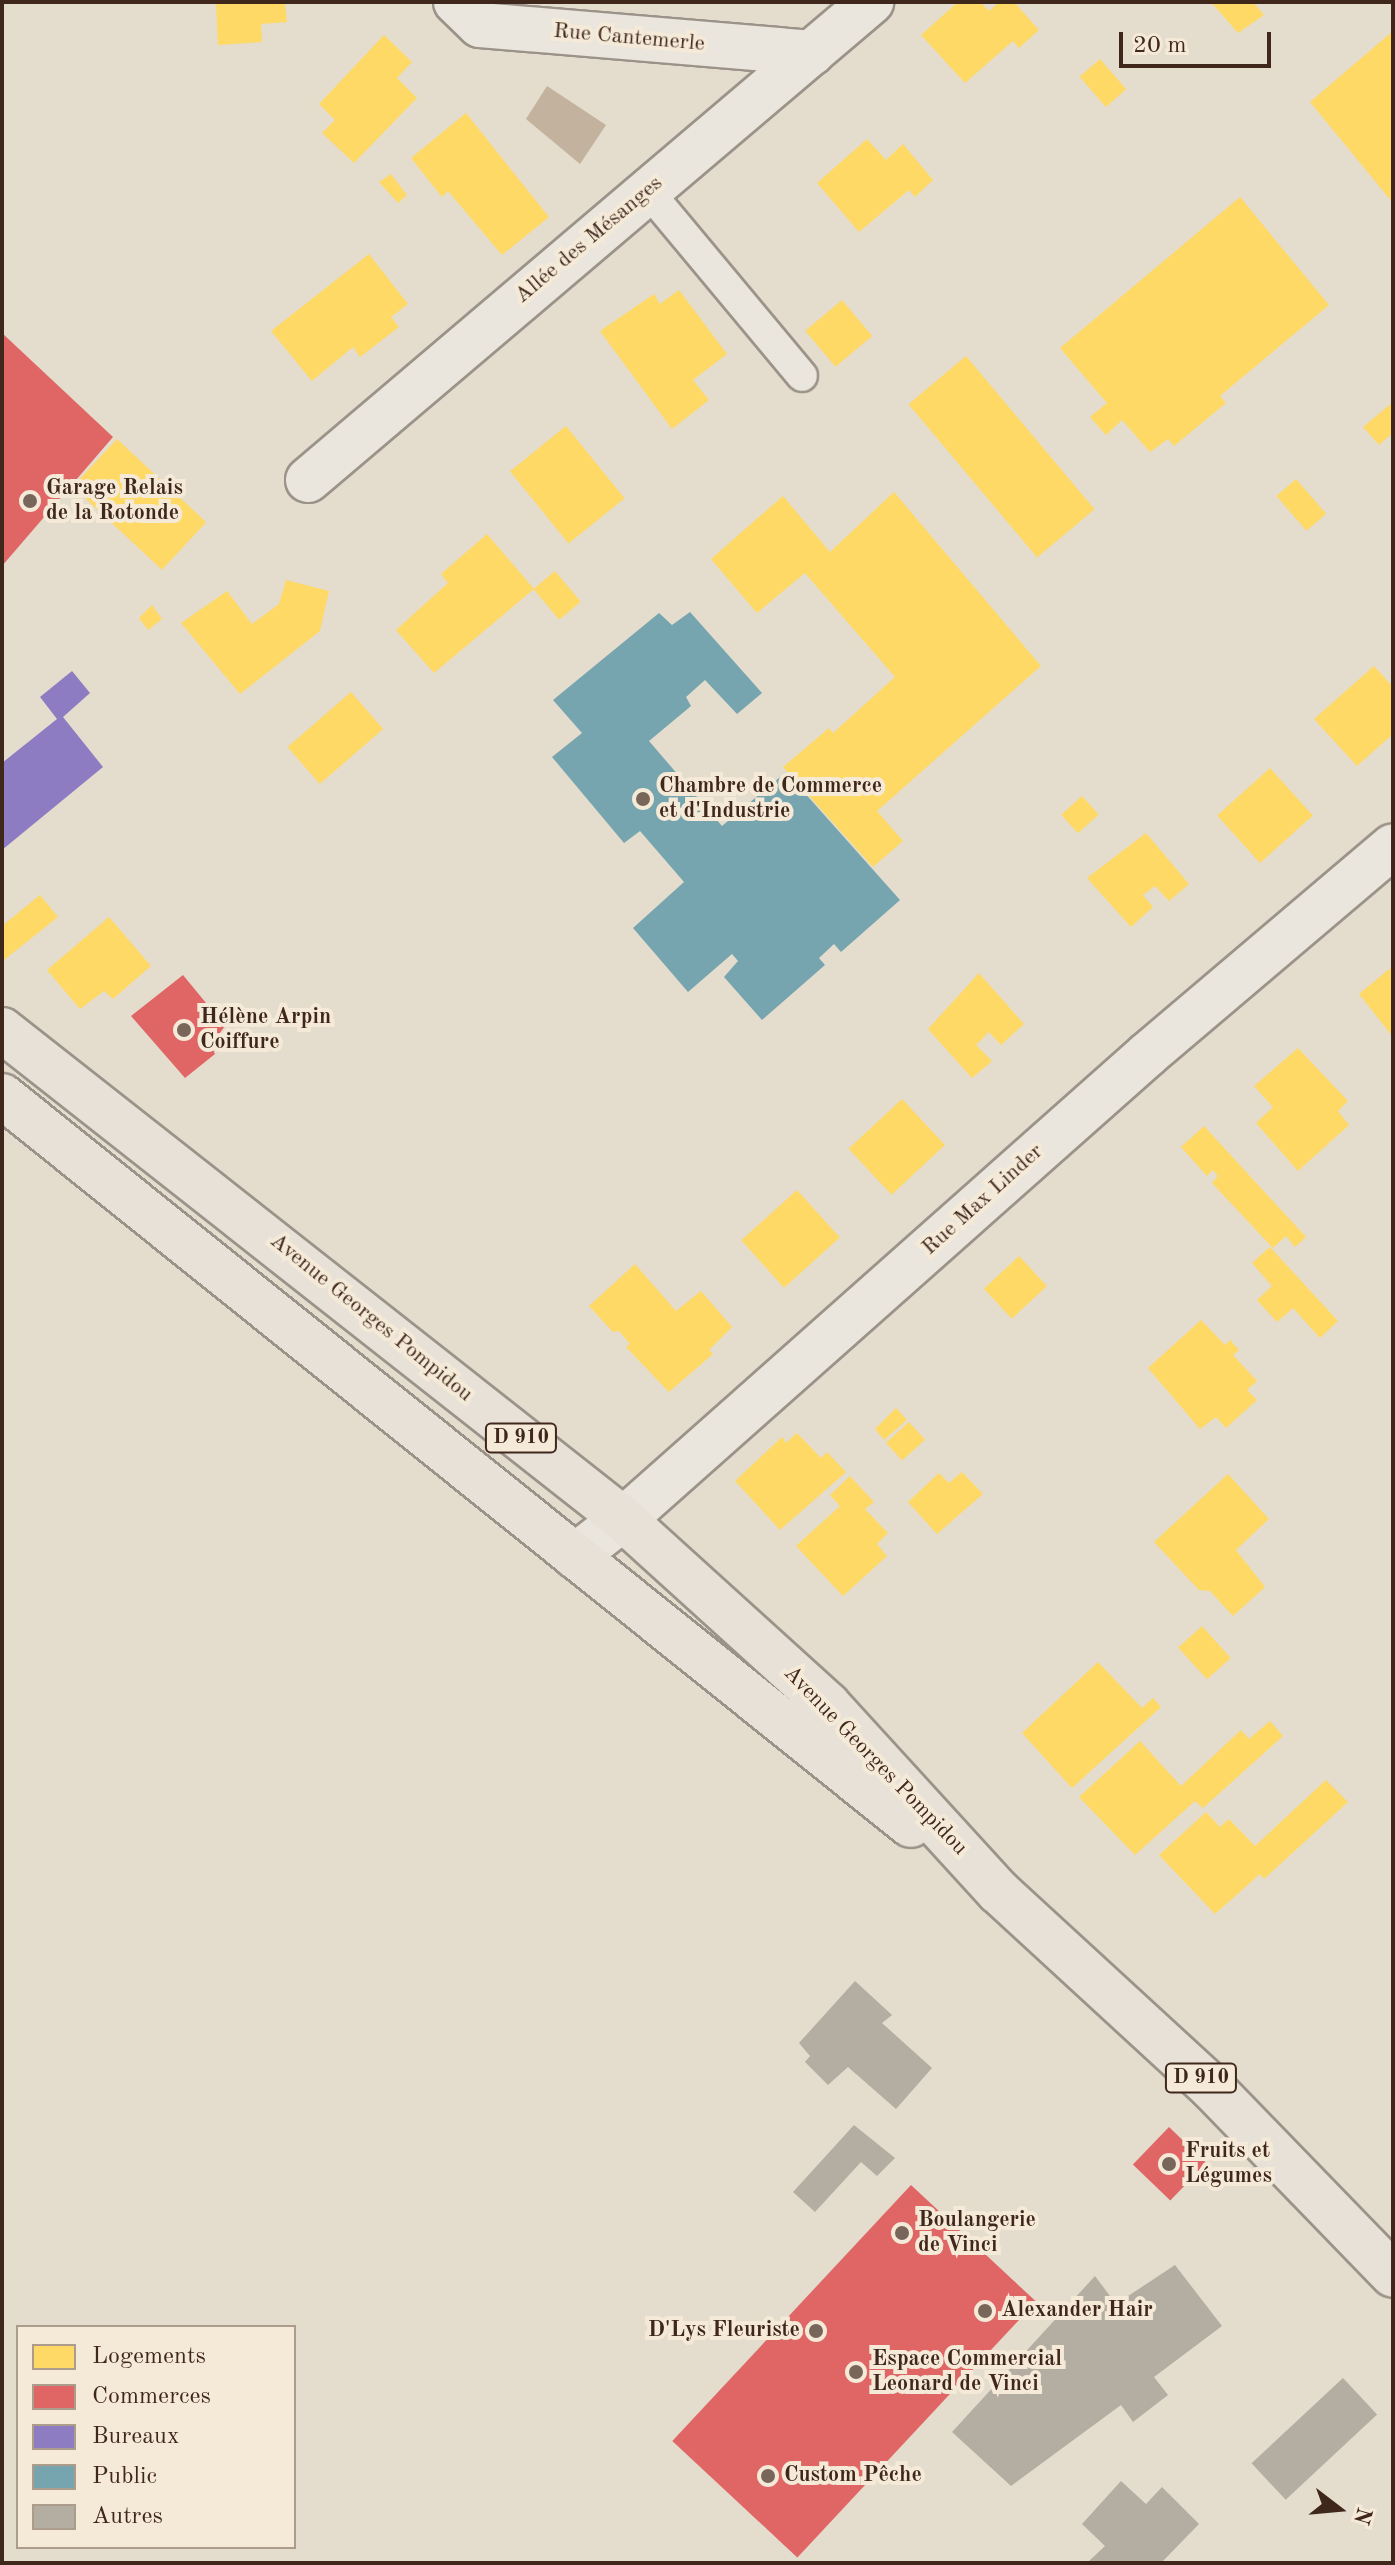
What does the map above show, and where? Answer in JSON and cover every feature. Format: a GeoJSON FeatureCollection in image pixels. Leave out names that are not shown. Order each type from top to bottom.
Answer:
{"type":"FeatureCollection","features":[{"type":"Feature","properties":{"kind":"main road","name":"Avenue Georges Pompidou"},"geometry":{"type":"LineString","coordinates":[[2,1030],[622,1518],[828,1705],[999,1892]]}},
{"type":"Feature","properties":{"kind":"main road","name":"Avenue Georges Pompidou"},"geometry":{"type":"LineString","coordinates":[[2,1096],[999,1892],[1212,2088],[1393,2275]]}},
{"type":"Feature","properties":{"kind":"street","name":"Rue Cantemerle"},"geometry":{"type":"LineString","coordinates":[[456,2],[480,25],[812,53]]}},
{"type":"Feature","properties":{"kind":"street","name":"Allée des Mésanges"},"geometry":{"type":"LineString","coordinates":[[308,480],[871,2]]}},
{"type":"Feature","properties":{"kind":"street","name":"Rue Max Linder"},"geometry":{"type":"LineString","coordinates":[[575,1556],[1148,1054],[1393,846]]}},
{"type":"Feature","properties":{"kind":"lane"},"geometry":{"type":"LineString","coordinates":[[647,190],[802,376]]}},
{"type":"Feature","properties":{"kind":"shaded area"},"geometry":{"type":"Polygon","coordinates":[[[547,86],[606,125],[580,164],[526,119],[547,86]]]}},
{"type":"Feature","properties":{"kind":"building: Logements"},"geometry":{"type":"Polygon","coordinates":[[[216,2],[285,2],[287,22],[261,24],[262,42],[218,45],[216,2]]]}},
{"type":"Feature","properties":{"kind":"building: Logements"},"geometry":{"type":"Polygon","coordinates":[[[958,2],[980,2],[989,11],[999,2],[1014,2],[1039,30],[1019,48],[1013,41],[965,83],[921,35],[958,2]]]}},
{"type":"Feature","properties":{"kind":"building: Logements"},"geometry":{"type":"Polygon","coordinates":[[[1211,2],[1253,2],[1264,15],[1238,33],[1211,2]]]}},
{"type":"Feature","properties":{"kind":"building: Logements"},"geometry":{"type":"Polygon","coordinates":[[[1393,31],[1393,203],[1310,102],[1393,31]]]}},
{"type":"Feature","properties":{"kind":"building: Logements"},"geometry":{"type":"Polygon","coordinates":[[[384,35],[412,62],[397,78],[417,98],[354,163],[322,133],[335,120],[319,104],[384,35]]]}},
{"type":"Feature","properties":{"kind":"building: Logements"},"geometry":{"type":"Polygon","coordinates":[[[1100,59],[1126,89],[1106,107],[1080,77],[1100,59]]]}},
{"type":"Feature","properties":{"kind":"building: Logements"},"geometry":{"type":"Polygon","coordinates":[[[466,113],[549,217],[502,255],[448,191],[442,197],[411,158],[466,113]]]}},
{"type":"Feature","properties":{"kind":"building: Logements"},"geometry":{"type":"Polygon","coordinates":[[[867,139],[886,160],[903,144],[933,180],[915,197],[909,190],[859,232],[817,183],[867,139]]]}},
{"type":"Feature","properties":{"kind":"building: Logements"},"geometry":{"type":"Polygon","coordinates":[[[391,174],[407,195],[398,203],[379,182],[391,174]]]}},
{"type":"Feature","properties":{"kind":"building: Logements"},"geometry":{"type":"Polygon","coordinates":[[[1240,197],[1329,305],[1220,396],[1226,403],[1174,446],[1168,439],[1150,452],[1122,420],[1106,435],[1090,417],[1107,403],[1060,348],[1240,197]]]}},
{"type":"Feature","properties":{"kind":"building: Logements"},"geometry":{"type":"Polygon","coordinates":[[[369,254],[408,304],[391,317],[399,327],[360,357],[353,347],[312,381],[271,331],[369,254]]]}},
{"type":"Feature","properties":{"kind":"building: Logements"},"geometry":{"type":"Polygon","coordinates":[[[679,290],[727,354],[693,380],[709,400],[672,429],[600,331],[654,294],[660,304],[679,290]]]}},
{"type":"Feature","properties":{"kind":"building: Logements"},"geometry":{"type":"Polygon","coordinates":[[[842,300],[872,336],[835,367],[805,331],[842,300]]]}},
{"type":"Feature","properties":{"kind":"building: Logements"},"geometry":{"type":"Polygon","coordinates":[[[966,356],[1095,509],[1037,557],[909,404],[966,356]]]}},
{"type":"Feature","properties":{"kind":"building: Logements"},"geometry":{"type":"Polygon","coordinates":[[[1393,402],[1393,433],[1379,445],[1363,427],[1393,402]]]}},
{"type":"Feature","properties":{"kind":"building: Logements"},"geometry":{"type":"Polygon","coordinates":[[[566,426],[625,498],[569,544],[510,471],[566,426]]]}},
{"type":"Feature","properties":{"kind":"building: Logements"},"geometry":{"type":"Polygon","coordinates":[[[117,439],[206,522],[162,570],[73,487],[117,439]]]}},
{"type":"Feature","properties":{"kind":"building: Logements"},"geometry":{"type":"Polygon","coordinates":[[[1296,479],[1326,514],[1307,531],[1276,496],[1296,479]]]}},
{"type":"Feature","properties":{"kind":"building: Logements"},"geometry":{"type":"Polygon","coordinates":[[[894,492],[1041,666],[877,811],[903,841],[873,867],[783,767],[829,728],[833,733],[895,677],[805,573],[757,613],[711,559],[783,496],[830,552],[894,492]]]}},
{"type":"Feature","properties":{"kind":"building: Logements"},"geometry":{"type":"Polygon","coordinates":[[[487,534],[534,589],[434,673],[396,630],[448,583],[441,574],[487,534]]]}},
{"type":"Feature","properties":{"kind":"building: Logements"},"geometry":{"type":"Polygon","coordinates":[[[555,571],[581,602],[559,620],[534,589],[555,571]]]}},
{"type":"Feature","properties":{"kind":"building: Logements"},"geometry":{"type":"Polygon","coordinates":[[[286,580],[329,591],[320,631],[240,694],[181,623],[227,591],[252,624],[279,604],[286,580]]]}},
{"type":"Feature","properties":{"kind":"building: Logements"},"geometry":{"type":"Polygon","coordinates":[[[152,605],[162,619],[148,630],[139,618],[152,605]]]}},
{"type":"Feature","properties":{"kind":"building: Logements"},"geometry":{"type":"Polygon","coordinates":[[[1374,666],[1393,687],[1393,734],[1357,766],[1314,719],[1374,666]]]}},
{"type":"Feature","properties":{"kind":"building: Logements"},"geometry":{"type":"Polygon","coordinates":[[[351,692],[383,729],[320,784],[288,747],[351,692]]]}},
{"type":"Feature","properties":{"kind":"building: Logements"},"geometry":{"type":"Polygon","coordinates":[[[1270,768],[1313,816],[1260,863],[1217,816],[1270,768]]]}},
{"type":"Feature","properties":{"kind":"building: Logements"},"geometry":{"type":"Polygon","coordinates":[[[1082,796],[1099,815],[1078,833],[1061,815],[1082,796]]]}},
{"type":"Feature","properties":{"kind":"building: Logements"},"geometry":{"type":"Polygon","coordinates":[[[1146,833],[1189,884],[1169,901],[1155,886],[1143,895],[1153,907],[1131,927],[1087,878],[1146,833]]]}},
{"type":"Feature","properties":{"kind":"building: Logements"},"geometry":{"type":"Polygon","coordinates":[[[40,895],[58,917],[4,960],[2,926],[40,895]]]}},
{"type":"Feature","properties":{"kind":"building: Logements"},"geometry":{"type":"Polygon","coordinates":[[[109,917],[151,966],[113,999],[104,991],[80,1009],[47,970],[109,917]]]}},
{"type":"Feature","properties":{"kind":"building: Logements"},"geometry":{"type":"Polygon","coordinates":[[[1393,966],[1393,1037],[1359,994],[1393,966]]]}},
{"type":"Feature","properties":{"kind":"building: Logements"},"geometry":{"type":"Polygon","coordinates":[[[979,973],[1024,1024],[1001,1045],[989,1032],[976,1045],[992,1061],[972,1078],[928,1029],[979,973]]]}},
{"type":"Feature","properties":{"kind":"building: Logements"},"geometry":{"type":"Polygon","coordinates":[[[1298,1048],[1348,1101],[1338,1111],[1349,1125],[1298,1171],[1256,1123],[1273,1107],[1254,1086],[1298,1048]]]}},
{"type":"Feature","properties":{"kind":"building: Logements"},"geometry":{"type":"Polygon","coordinates":[[[902,1099],[945,1145],[892,1195],[849,1149],[902,1099]]]}},
{"type":"Feature","properties":{"kind":"building: Logements"},"geometry":{"type":"Polygon","coordinates":[[[1204,1126],[1306,1237],[1295,1247],[1286,1236],[1273,1248],[1212,1183],[1218,1176],[1213,1170],[1207,1176],[1181,1147],[1204,1126]]]}},
{"type":"Feature","properties":{"kind":"building: Logements"},"geometry":{"type":"Polygon","coordinates":[[[797,1190],[840,1238],[784,1288],[741,1240],[797,1190]]]}},
{"type":"Feature","properties":{"kind":"building: Logements"},"geometry":{"type":"Polygon","coordinates":[[[1270,1247],[1338,1321],[1320,1338],[1293,1308],[1277,1322],[1257,1300],[1272,1286],[1252,1263],[1270,1247]]]}},
{"type":"Feature","properties":{"kind":"building: Logements"},"geometry":{"type":"Polygon","coordinates":[[[1019,1256],[1047,1286],[1012,1319],[984,1289],[1019,1256]]]}},
{"type":"Feature","properties":{"kind":"building: Logements"},"geometry":{"type":"Polygon","coordinates":[[[635,1264],[676,1311],[701,1291],[732,1327],[709,1350],[713,1354],[669,1392],[626,1347],[630,1344],[619,1331],[613,1332],[589,1306],[635,1264]]]}},
{"type":"Feature","properties":{"kind":"building: Logements"},"geometry":{"type":"Polygon","coordinates":[[[1201,1320],[1225,1345],[1230,1340],[1239,1350],[1233,1355],[1257,1381],[1247,1390],[1257,1400],[1226,1428],[1216,1417],[1200,1429],[1148,1368],[1201,1320]]]}},
{"type":"Feature","properties":{"kind":"building: Logements"},"geometry":{"type":"Polygon","coordinates":[[[896,1408],[907,1420],[884,1440],[875,1429],[896,1408]]]}},
{"type":"Feature","properties":{"kind":"building: Logements"},"geometry":{"type":"Polygon","coordinates":[[[909,1422],[925,1440],[902,1461],[886,1443],[909,1422]]]}},
{"type":"Feature","properties":{"kind":"building: Logements"},"geometry":{"type":"Polygon","coordinates":[[[797,1433],[821,1458],[827,1452],[846,1472],[780,1530],[735,1481],[782,1437],[786,1443],[797,1433]]]}},
{"type":"Feature","properties":{"kind":"building: Logements"},"geometry":{"type":"Polygon","coordinates":[[[962,1472],[983,1494],[937,1534],[908,1502],[939,1473],[949,1483],[962,1472]]]}},
{"type":"Feature","properties":{"kind":"building: Logements"},"geometry":{"type":"Polygon","coordinates":[[[1228,1474],[1269,1519],[1236,1550],[1265,1587],[1233,1616],[1210,1591],[1199,1590],[1154,1542],[1228,1474]]]}},
{"type":"Feature","properties":{"kind":"building: Logements"},"geometry":{"type":"Polygon","coordinates":[[[850,1476],[874,1502],[865,1509],[888,1533],[877,1544],[887,1556],[843,1596],[796,1546],[840,1506],[830,1495],[850,1476]]]}},
{"type":"Feature","properties":{"kind":"building: Logements"},"geometry":{"type":"Polygon","coordinates":[[[1202,1626],[1231,1658],[1207,1679],[1178,1647],[1202,1626]]]}},
{"type":"Feature","properties":{"kind":"building: Logements"},"geometry":{"type":"Polygon","coordinates":[[[1098,1662],[1142,1708],[1153,1698],[1161,1707],[1072,1788],[1022,1733],[1098,1662]]]}},
{"type":"Feature","properties":{"kind":"building: Logements"},"geometry":{"type":"Polygon","coordinates":[[[1270,1721],[1283,1736],[1203,1808],[1195,1801],[1135,1855],[1079,1797],[1140,1741],[1181,1786],[1241,1730],[1249,1739],[1270,1721]]]}},
{"type":"Feature","properties":{"kind":"building: Logements"},"geometry":{"type":"Polygon","coordinates":[[[1326,1780],[1348,1802],[1264,1879],[1260,1874],[1215,1914],[1159,1855],[1206,1812],[1220,1827],[1229,1819],[1255,1846],[1326,1780]]]}},
{"type":"Feature","properties":{"kind":"building: Commerces","name":"Garage Relais de la Rotonde"},"geometry":{"type":"Polygon","coordinates":[[[2,333],[113,437],[2,566],[2,333]]]}},
{"type":"Feature","properties":{"kind":"building: Commerces","name":"Hélène Arpin Coiffure"},"geometry":{"type":"Polygon","coordinates":[[[183,975],[225,1026],[211,1045],[215,1054],[185,1078],[131,1016],[183,975]]]}},
{"type":"Feature","properties":{"kind":"building: Commerces","name":"Fruits et Légumes"},"geometry":{"type":"Polygon","coordinates":[[[1169,2127],[1206,2163],[1170,2201],[1133,2164],[1169,2127]]]}},
{"type":"Feature","properties":{"kind":"building: Commerces","name":"Espace Commercial Leonard de Vinci"},"geometry":{"type":"Polygon","coordinates":[[[911,2185],[1036,2302],[797,2558],[672,2441],[911,2185]]]}},
{"type":"Feature","properties":{"kind":"building: Bureaux"},"geometry":{"type":"Polygon","coordinates":[[[72,671],[90,693],[63,717],[103,767],[2,850],[2,763],[57,719],[40,697],[72,671]]]}},
{"type":"Feature","properties":{"kind":"building: Public","name":"Chambre de Commerce et d'Industrie"},"geometry":{"type":"Polygon","coordinates":[[[690,612],[762,693],[737,714],[705,680],[686,697],[691,706],[649,741],[722,826],[786,772],[900,900],[841,952],[834,944],[819,958],[825,965],[762,1020],[724,977],[738,961],[732,954],[688,992],[633,928],[684,882],[640,831],[624,843],[552,757],[582,733],[553,700],[659,613],[672,625],[690,612]]]}},
{"type":"Feature","properties":{"kind":"building: Autres"},"geometry":{"type":"Polygon","coordinates":[[[855,1981],[892,2015],[882,2023],[932,2068],[896,2109],[848,2067],[828,2085],[805,2062],[810,2056],[799,2043],[855,1981]]]}},
{"type":"Feature","properties":{"kind":"building: Autres"},"geometry":{"type":"Polygon","coordinates":[[[854,2125],[895,2158],[877,2176],[861,2162],[815,2212],[793,2192],[854,2125]]]}},
{"type":"Feature","properties":{"kind":"building: Autres"},"geometry":{"type":"Polygon","coordinates":[[[1175,2265],[1222,2326],[1154,2377],[1168,2395],[1133,2422],[1121,2405],[1011,2486],[952,2432],[1095,2276],[1116,2304],[1175,2265]]]}},
{"type":"Feature","properties":{"kind":"building: Autres"},"geometry":{"type":"Polygon","coordinates":[[[1343,2378],[1377,2415],[1286,2500],[1252,2463],[1343,2378]]]}},
{"type":"Feature","properties":{"kind":"building: Autres"},"geometry":{"type":"Polygon","coordinates":[[[1121,2481],[1146,2504],[1162,2487],[1199,2524],[1161,2563],[1087,2563],[1105,2546],[1082,2524],[1121,2481]]]}},
{"type":"Feature","properties":{"kind":"place","name":"Garage Relais de la Rotonde"},"geometry":{"type":"Point","coordinates":[30,501]}},
{"type":"Feature","properties":{"kind":"place","name":"Chambre de Commerce et d'Industrie"},"geometry":{"type":"Point","coordinates":[643,799]}},
{"type":"Feature","properties":{"kind":"place","name":"Hélène Arpin Coiffure"},"geometry":{"type":"Point","coordinates":[184,1030]}},
{"type":"Feature","properties":{"kind":"place","name":"Fruits et Légumes"},"geometry":{"type":"Point","coordinates":[1169,2164]}},
{"type":"Feature","properties":{"kind":"place","name":"Boulangerie de Vinci"},"geometry":{"type":"Point","coordinates":[902,2233]}},
{"type":"Feature","properties":{"kind":"place","name":"Alexander Hair"},"geometry":{"type":"Point","coordinates":[985,2311]}},
{"type":"Feature","properties":{"kind":"place","name":"D'Lys Fleuriste"},"geometry":{"type":"Point","coordinates":[816,2331]}},
{"type":"Feature","properties":{"kind":"place","name":"Espace Commercial Leonard de Vinci"},"geometry":{"type":"Point","coordinates":[856,2372]}},
{"type":"Feature","properties":{"kind":"place","name":"Custom Pêche"},"geometry":{"type":"Point","coordinates":[768,2476]}}]}
